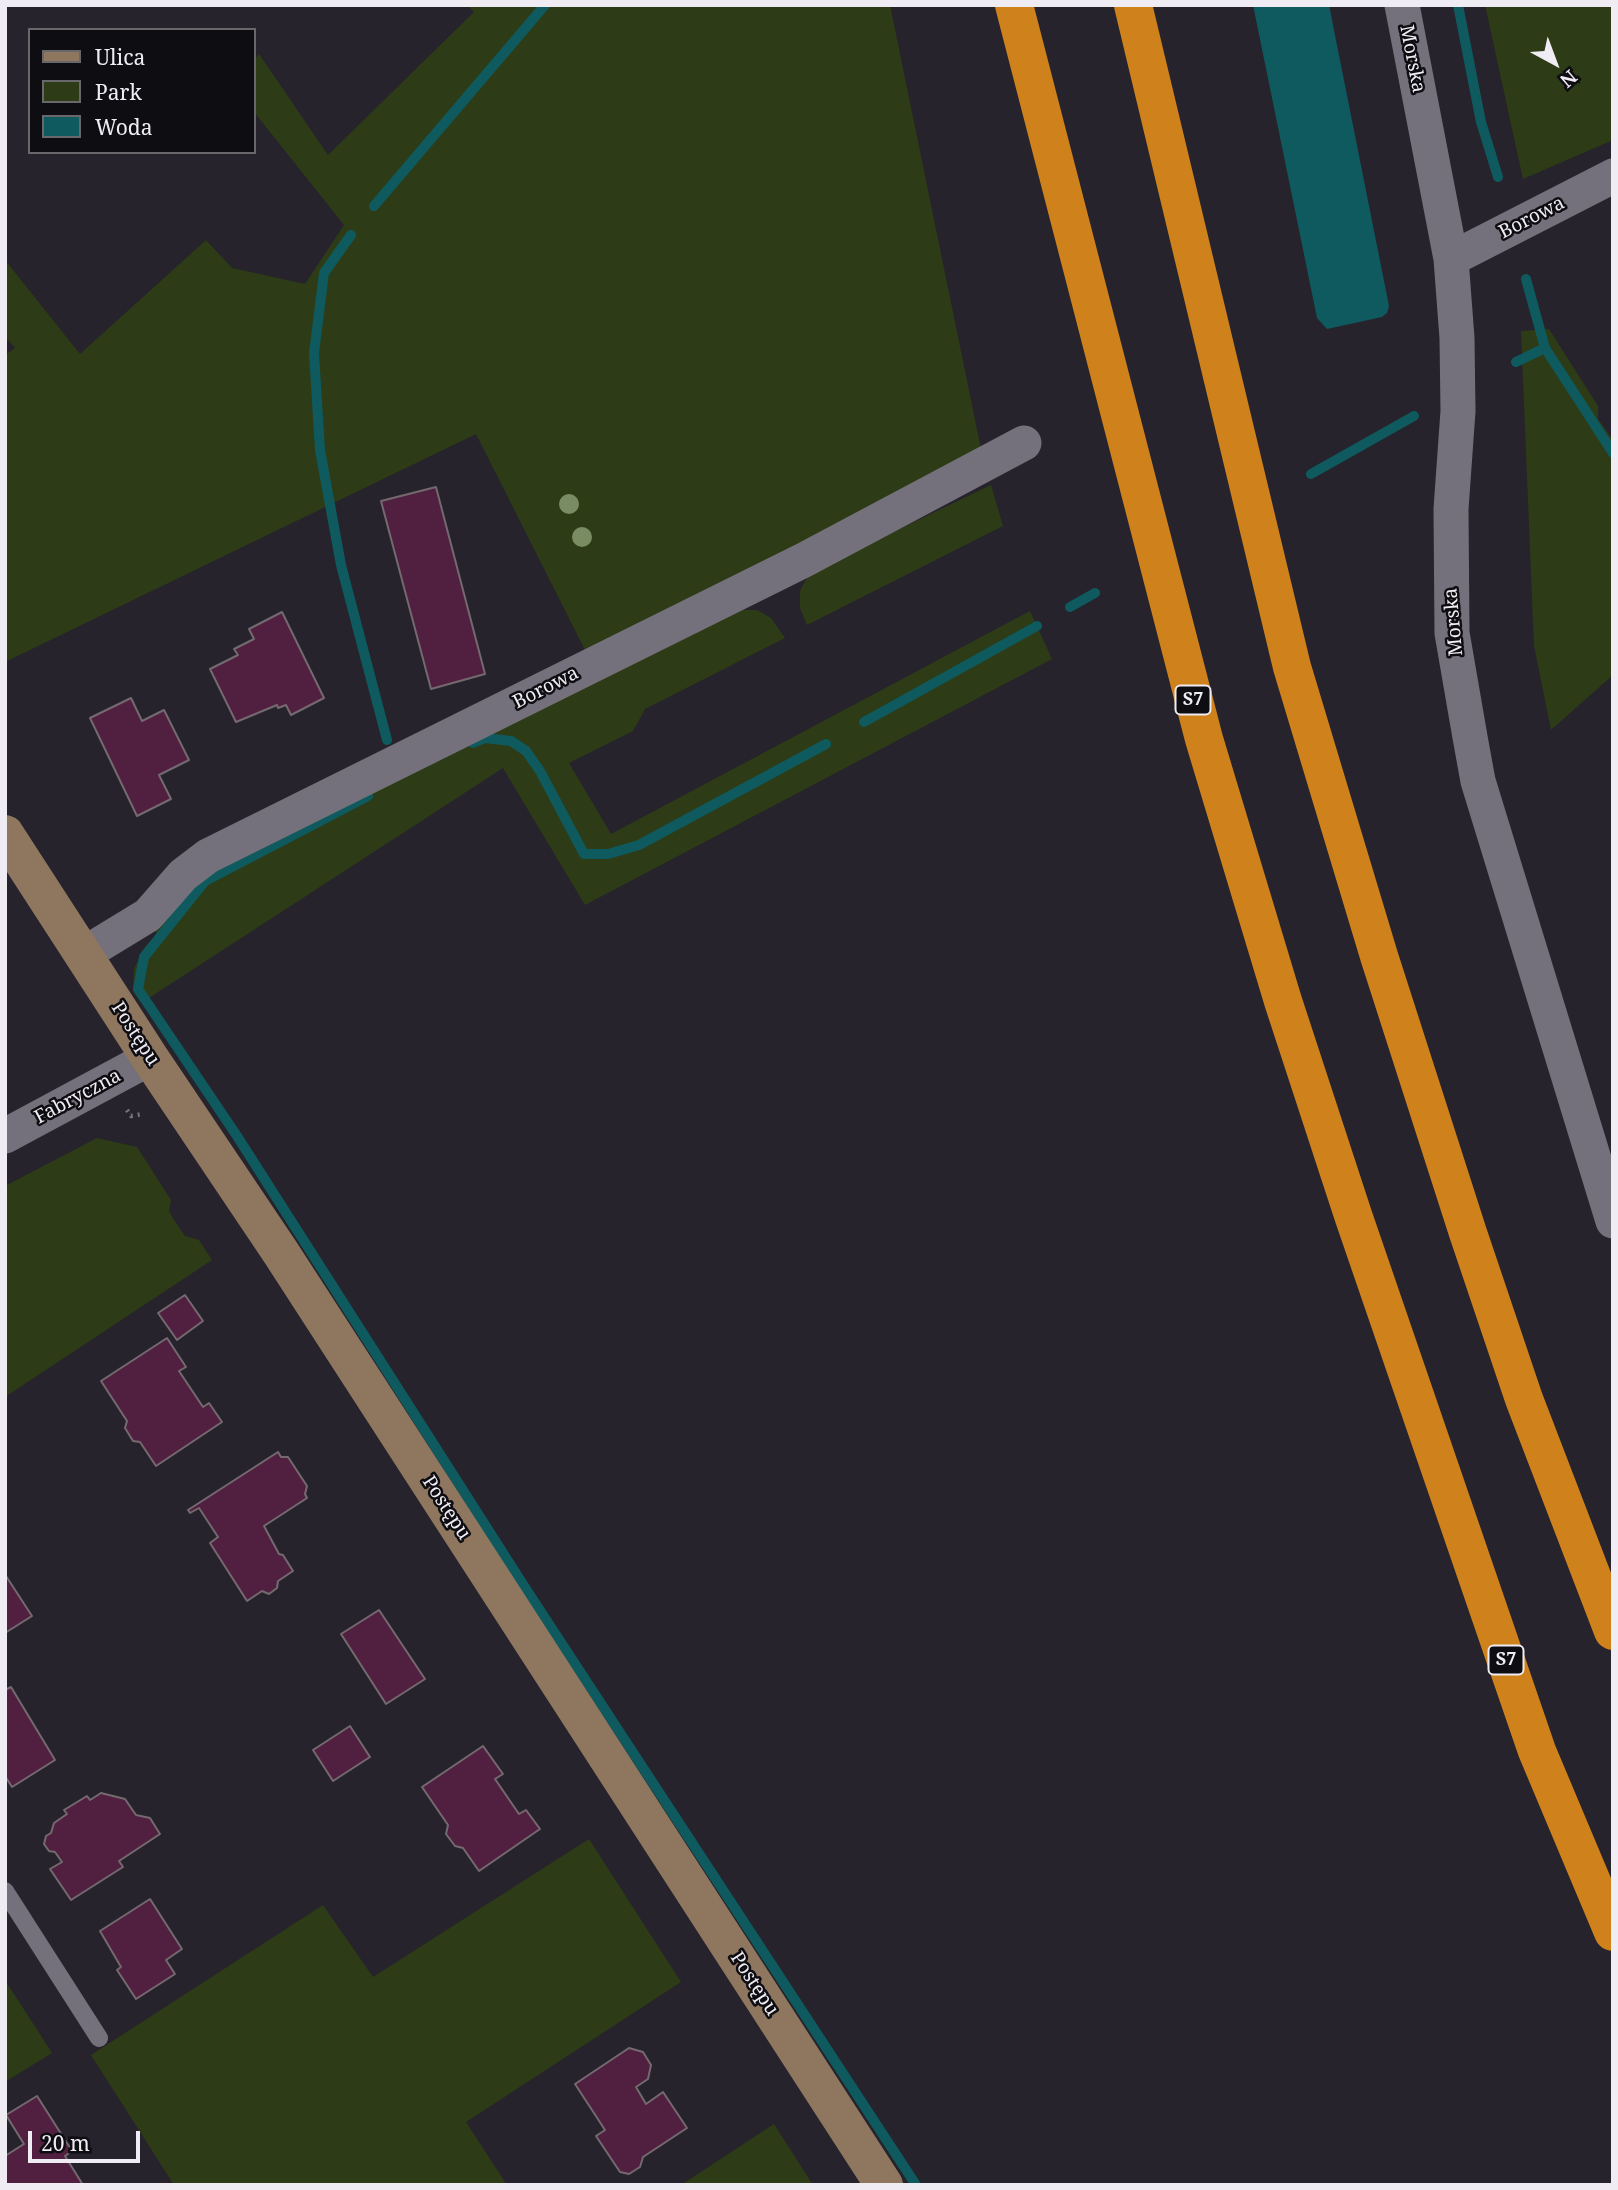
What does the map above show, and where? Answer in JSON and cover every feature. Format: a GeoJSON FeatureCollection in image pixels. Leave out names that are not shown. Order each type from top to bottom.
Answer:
{"type":"FeatureCollection","features":[{"type":"Feature","properties":{"kind":"highway","name":"S7"},"geometry":{"type":"LineString","coordinates":[[1014,5],[1203,739],[1283,1001],[1537,1751],[1613,1932]]}},
{"type":"Feature","properties":{"kind":"highway"},"geometry":{"type":"LineString","coordinates":[[1133,5],[1296,680],[1379,956],[1468,1233],[1524,1399],[1613,1630]]}},
{"type":"Feature","properties":{"kind":"street","name":"Morska"},"geometry":{"type":"LineString","coordinates":[[1402,5],[1451,259],[1457,338],[1458,411],[1450,566],[1452,633],[1456,659],[1478,781],[1613,1221]]}},
{"type":"Feature","properties":{"kind":"street","name":"Borowa"},"geometry":{"type":"LineString","coordinates":[[1451,259],[1613,176]]}},
{"type":"Feature","properties":{"kind":"street","name":"Borowa"},"geometry":{"type":"LineString","coordinates":[[85,954],[148,915],[183,874],[208,856],[804,560],[1024,443]]}},
{"type":"Feature","properties":{"kind":"street","name":"Postępu"},"geometry":{"type":"LineString","coordinates":[[5,834],[150,1058],[281,1253],[884,2185]]}},
{"type":"Feature","properties":{"kind":"street","name":"Fabryczna"},"geometry":{"type":"LineString","coordinates":[[5,1136],[150,1058]]}},
{"type":"Feature","properties":{"kind":"lane"},"geometry":{"type":"LineString","coordinates":[[5,1891],[99,2038]]}},
{"type":"Feature","properties":{"kind":"green space"},"geometry":{"type":"Polygon","coordinates":[[[467,5],[890,5],[981,449],[587,654],[476,434],[5,662],[5,355],[15,348],[5,337],[5,260],[80,354],[206,240],[232,268],[305,284],[344,225],[256,115],[256,58],[259,54],[328,155],[474,12],[467,5]]]}},
{"type":"Feature","properties":{"kind":"green space"},"geometry":{"type":"Polygon","coordinates":[[[1485,5],[1613,5],[1613,140],[1523,179],[1485,5]]]}},
{"type":"Feature","properties":{"kind":"green space"},"geometry":{"type":"Polygon","coordinates":[[[1549,329],[1598,406],[1598,419],[1613,440],[1613,675],[1551,730],[1534,646],[1521,331],[1549,329]]]}},
{"type":"Feature","properties":{"kind":"green space"},"geometry":{"type":"Polygon","coordinates":[[[991,485],[1003,526],[807,625],[800,608],[800,591],[810,572],[991,485]]]}},
{"type":"Feature","properties":{"kind":"green space"},"geometry":{"type":"Polygon","coordinates":[[[734,610],[757,610],[771,618],[785,638],[645,709],[633,731],[569,763],[611,834],[1030,611],[1052,659],[585,905],[503,768],[141,1003],[133,991],[134,969],[145,947],[157,934],[153,929],[197,878],[734,610]]]}},
{"type":"Feature","properties":{"kind":"green space"},"geometry":{"type":"Polygon","coordinates":[[[97,1138],[137,1147],[171,1200],[169,1211],[176,1223],[185,1236],[199,1240],[212,1260],[5,1397],[5,1186],[97,1138]]]}},
{"type":"Feature","properties":{"kind":"green space"},"geometry":{"type":"Polygon","coordinates":[[[589,1839],[681,1982],[466,2122],[507,2185],[174,2185],[91,2055],[323,1905],[373,1977],[589,1839]]]}},
{"type":"Feature","properties":{"kind":"green space"},"geometry":{"type":"Polygon","coordinates":[[[5,1980],[52,2053],[5,2082],[5,1980]]]}},
{"type":"Feature","properties":{"kind":"green space"},"geometry":{"type":"Polygon","coordinates":[[[774,2124],[813,2185],[681,2185],[774,2124]]]}},
{"type":"Feature","properties":{"kind":"water"},"geometry":{"type":"Polygon","coordinates":[[[1253,5],[1329,5],[1389,306],[1382,317],[1327,329],[1317,318],[1253,5]]]}},
{"type":"Feature","properties":{"kind":"building"},"geometry":{"type":"Polygon","coordinates":[[[436,487],[485,674],[431,689],[381,501],[436,487]]]}},
{"type":"Feature","properties":{"kind":"building"},"geometry":{"type":"Polygon","coordinates":[[[282,612],[324,698],[291,715],[286,705],[278,708],[277,705],[236,722],[210,669],[238,655],[234,649],[254,639],[249,629],[282,612]]]}},
{"type":"Feature","properties":{"kind":"building"},"geometry":{"type":"Polygon","coordinates":[[[131,698],[142,721],[164,710],[189,760],[159,775],[171,799],[137,816],[90,718],[131,698]]]}},
{"type":"Feature","properties":{"kind":"building"},"geometry":{"type":"Polygon","coordinates":[[[185,1295],[203,1321],[177,1340],[158,1313],[185,1295]]]}},
{"type":"Feature","properties":{"kind":"building"},"geometry":{"type":"Polygon","coordinates":[[[167,1338],[186,1367],[179,1371],[203,1407],[209,1403],[222,1422],[156,1466],[140,1442],[133,1441],[125,1428],[127,1421],[101,1381],[167,1338]]]}},
{"type":"Feature","properties":{"kind":"building"},"geometry":{"type":"Polygon","coordinates":[[[278,1452],[281,1457],[288,1457],[307,1486],[307,1498],[264,1526],[279,1554],[283,1555],[293,1571],[278,1581],[277,1588],[269,1594],[262,1591],[247,1601],[210,1543],[218,1537],[199,1508],[190,1513],[188,1510],[278,1452]]]}},
{"type":"Feature","properties":{"kind":"building"},"geometry":{"type":"Polygon","coordinates":[[[5,1576],[32,1616],[5,1633],[5,1576]]]}},
{"type":"Feature","properties":{"kind":"building"},"geometry":{"type":"Polygon","coordinates":[[[379,1610],[425,1679],[386,1704],[341,1634],[379,1610]]]}},
{"type":"Feature","properties":{"kind":"building"},"geometry":{"type":"Polygon","coordinates":[[[11,1687],[55,1760],[12,1787],[5,1776],[5,1690],[11,1687]]]}},
{"type":"Feature","properties":{"kind":"building"},"geometry":{"type":"Polygon","coordinates":[[[350,1726],[370,1757],[333,1781],[313,1750],[350,1726]]]}},
{"type":"Feature","properties":{"kind":"building"},"geometry":{"type":"Polygon","coordinates":[[[483,1746],[503,1774],[495,1779],[519,1814],[526,1810],[540,1829],[479,1871],[463,1848],[455,1846],[446,1834],[448,1825],[422,1787],[483,1746]]]}},
{"type":"Feature","properties":{"kind":"building"},"geometry":{"type":"Polygon","coordinates":[[[101,1793],[125,1799],[136,1815],[150,1818],[160,1834],[119,1861],[123,1867],[71,1900],[50,1869],[62,1862],[55,1852],[49,1851],[44,1844],[46,1836],[51,1833],[54,1823],[67,1814],[64,1810],[87,1796],[90,1800],[101,1793]]]}},
{"type":"Feature","properties":{"kind":"building"},"geometry":{"type":"Polygon","coordinates":[[[150,1899],[182,1949],[166,1960],[175,1974],[136,1999],[117,1970],[121,1967],[100,1931],[150,1899]]]}},
{"type":"Feature","properties":{"kind":"building"},"geometry":{"type":"Polygon","coordinates":[[[629,2048],[643,2052],[651,2065],[648,2079],[636,2087],[646,2104],[663,2092],[687,2128],[643,2157],[640,2167],[629,2174],[620,2172],[596,2136],[605,2130],[575,2084],[629,2048]]]}},
{"type":"Feature","properties":{"kind":"building"},"geometry":{"type":"Polygon","coordinates":[[[37,2096],[72,2151],[65,2156],[83,2185],[7,2185],[5,2182],[5,2156],[24,2144],[6,2115],[37,2096]]]}},
{"type":"Feature","properties":{"kind":"waterway"},"geometry":{"type":"LineString","coordinates":[[374,206],[545,5]]}},
{"type":"Feature","properties":{"kind":"waterway"},"geometry":{"type":"LineString","coordinates":[[1458,5],[1481,122],[1498,177]]}},
{"type":"Feature","properties":{"kind":"waterway"},"geometry":{"type":"LineString","coordinates":[[351,235],[324,273],[314,353],[320,450],[341,565],[387,740]]}},
{"type":"Feature","properties":{"kind":"waterway"},"geometry":{"type":"LineString","coordinates":[[1526,279],[1545,348]]}},
{"type":"Feature","properties":{"kind":"waterway"},"geometry":{"type":"LineString","coordinates":[[1516,362],[1545,348],[1613,453]]}},
{"type":"Feature","properties":{"kind":"waterway"},"geometry":{"type":"LineString","coordinates":[[1311,474],[1414,416]]}},
{"type":"Feature","properties":{"kind":"waterway"},"geometry":{"type":"LineString","coordinates":[[1070,607],[1095,593]]}},
{"type":"Feature","properties":{"kind":"waterway"},"geometry":{"type":"LineString","coordinates":[[864,722],[1037,626]]}},
{"type":"Feature","properties":{"kind":"waterway"},"geometry":{"type":"LineString","coordinates":[[473,743],[485,738],[511,741],[526,751],[540,771],[584,854],[608,854],[639,845],[826,744]]}},
{"type":"Feature","properties":{"kind":"waterway"},"geometry":{"type":"LineString","coordinates":[[368,796],[205,881],[144,957],[138,989],[237,1136],[524,1586],[916,2185]]}}]}
